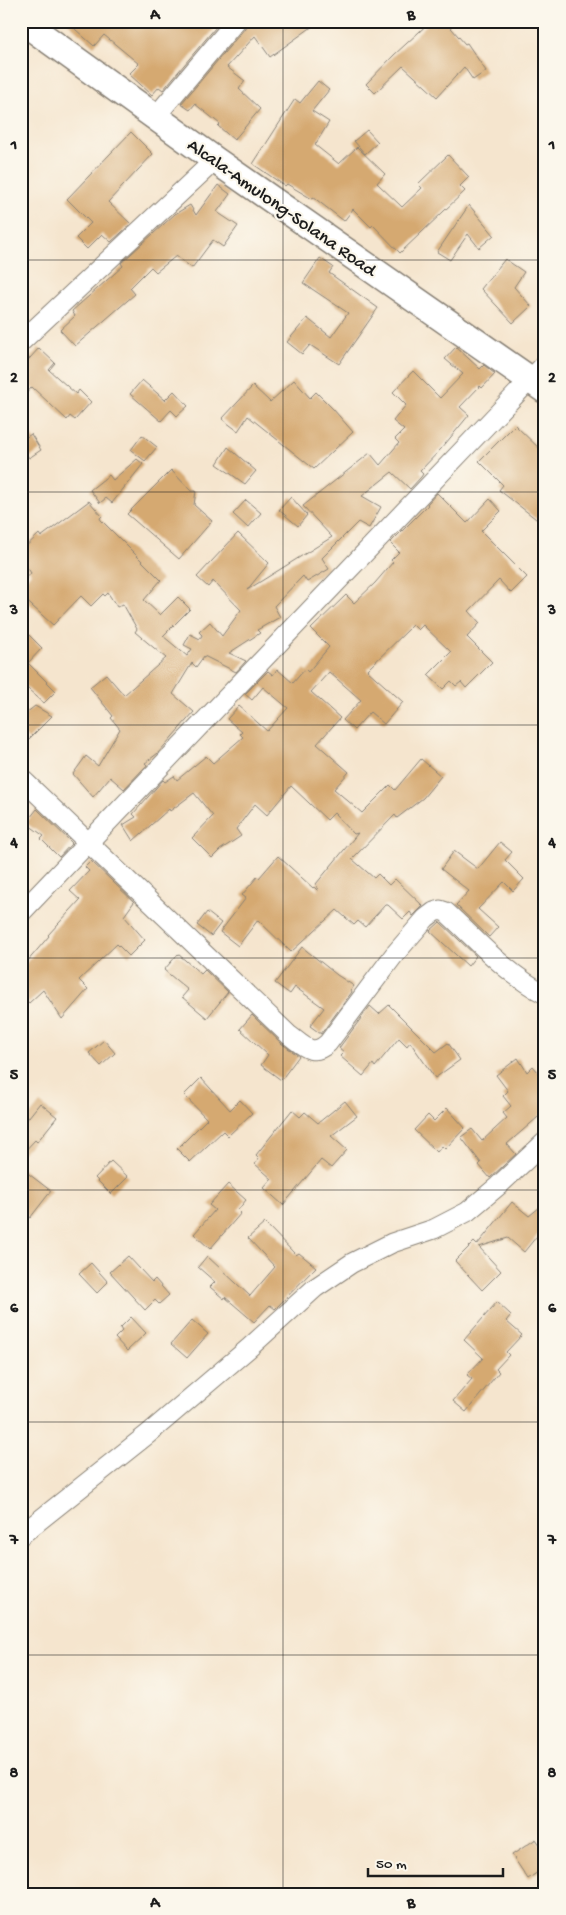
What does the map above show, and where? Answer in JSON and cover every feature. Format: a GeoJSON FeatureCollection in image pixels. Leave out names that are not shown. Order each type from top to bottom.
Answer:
{"type":"FeatureCollection","features":[{"type":"Feature","properties":{"kind":"main road","name":"Alcala-Amulong-Solana Road"},"geometry":{"type":"LineString","coordinates":[[22,21],[215,160],[540,378]]}},
{"type":"Feature","properties":{"kind":"street"},"geometry":{"type":"LineString","coordinates":[[156,116],[236,21]]}},
{"type":"Feature","properties":{"kind":"street"},"geometry":{"type":"LineString","coordinates":[[21,342],[215,160]]}},
{"type":"Feature","properties":{"kind":"street"},"geometry":{"type":"LineString","coordinates":[[21,913],[540,378]]}},
{"type":"Feature","properties":{"kind":"street"},"geometry":{"type":"LineString","coordinates":[[21,778],[289,1035],[312,1050],[318,1050],[328,1043],[394,955],[426,918],[440,910],[446,912],[500,964],[545,994]]}},
{"type":"Feature","properties":{"kind":"street"},"geometry":{"type":"LineString","coordinates":[[21,1535],[148,1434],[249,1348],[315,1288],[352,1262],[392,1243],[434,1229],[467,1212],[545,1142]]}},
{"type":"Feature","properties":{"kind":"building"},"geometry":{"type":"Polygon","coordinates":[[[66,21],[221,21],[163,90],[159,87],[152,95],[129,74],[139,64],[104,35],[94,46],[66,21]]]}},
{"type":"Feature","properties":{"kind":"building"},"geometry":{"type":"Polygon","coordinates":[[[247,21],[320,21],[270,57],[255,36],[227,67],[245,81],[239,89],[260,109],[234,140],[218,126],[220,124],[195,104],[190,110],[181,104],[245,28],[247,21]]]}},
{"type":"Feature","properties":{"kind":"building"},"geometry":{"type":"Polygon","coordinates":[[[431,21],[445,21],[465,44],[467,43],[486,71],[473,80],[464,67],[437,97],[403,66],[375,93],[366,84],[431,21]]]}},
{"type":"Feature","properties":{"kind":"building"},"geometry":{"type":"Polygon","coordinates":[[[318,81],[329,90],[312,111],[329,122],[315,145],[339,164],[357,147],[385,174],[377,183],[402,207],[422,188],[418,184],[448,155],[469,177],[460,186],[465,191],[400,253],[373,225],[371,227],[353,209],[344,221],[313,197],[312,199],[287,184],[285,186],[253,164],[295,99],[300,103],[318,81]]]}},
{"type":"Feature","properties":{"kind":"building"},"geometry":{"type":"Polygon","coordinates":[[[367,130],[378,142],[365,154],[354,141],[367,130]]]}},
{"type":"Feature","properties":{"kind":"building"},"geometry":{"type":"Polygon","coordinates":[[[131,132],[153,154],[108,202],[131,224],[111,242],[102,234],[87,249],[76,238],[91,223],[67,199],[131,132]]]}},
{"type":"Feature","properties":{"kind":"building"},"geometry":{"type":"Polygon","coordinates":[[[218,185],[230,194],[217,212],[238,226],[223,247],[213,240],[192,268],[176,256],[156,272],[151,267],[130,288],[135,294],[75,346],[60,330],[75,316],[72,311],[123,266],[121,263],[175,214],[190,205],[196,215],[218,185]]]}},
{"type":"Feature","properties":{"kind":"building"},"geometry":{"type":"Polygon","coordinates":[[[469,205],[494,235],[479,248],[468,234],[450,260],[437,252],[469,205]]]}},
{"type":"Feature","properties":{"kind":"building"},"geometry":{"type":"Polygon","coordinates":[[[320,258],[333,267],[329,273],[378,308],[339,364],[310,345],[302,354],[287,342],[307,318],[331,337],[348,313],[303,283],[320,258]]]}},
{"type":"Feature","properties":{"kind":"building"},"geometry":{"type":"Polygon","coordinates":[[[505,259],[524,272],[514,287],[531,306],[513,323],[481,289],[505,259]]]}},
{"type":"Feature","properties":{"kind":"building"},"geometry":{"type":"Polygon","coordinates":[[[456,347],[480,369],[484,365],[495,374],[482,388],[480,386],[460,407],[469,415],[420,471],[423,474],[421,477],[410,489],[392,472],[362,496],[381,507],[369,528],[358,522],[322,558],[329,569],[307,582],[303,576],[274,606],[280,617],[257,630],[260,633],[229,653],[246,661],[236,672],[204,656],[196,667],[192,663],[173,694],[194,712],[158,753],[145,763],[147,765],[124,789],[110,777],[93,797],[73,774],[86,756],[98,766],[120,729],[111,718],[113,716],[90,687],[106,674],[124,695],[166,658],[135,632],[137,629],[123,604],[117,607],[108,593],[105,596],[103,594],[91,606],[81,596],[53,625],[21,596],[21,585],[31,573],[21,558],[21,551],[39,534],[41,537],[89,501],[102,516],[101,520],[161,580],[144,600],[160,615],[178,597],[190,609],[163,636],[187,656],[192,649],[184,645],[190,634],[200,639],[202,635],[199,632],[210,622],[222,636],[241,610],[213,581],[208,587],[197,577],[238,533],[269,563],[247,590],[332,537],[303,506],[370,453],[380,465],[399,443],[395,439],[404,430],[393,421],[406,405],[393,392],[413,371],[440,398],[463,374],[445,359],[456,347]]]}},
{"type":"Feature","properties":{"kind":"building"},"geometry":{"type":"Polygon","coordinates":[[[39,348],[55,363],[49,370],[76,394],[79,390],[91,402],[75,420],[70,416],[67,420],[32,387],[21,399],[21,368],[39,348]]]}},
{"type":"Feature","properties":{"kind":"building"},"geometry":{"type":"Polygon","coordinates":[[[142,380],[165,400],[174,391],[188,406],[177,416],[171,410],[161,421],[130,394],[142,380]]]}},
{"type":"Feature","properties":{"kind":"building"},"geometry":{"type":"Polygon","coordinates":[[[294,380],[310,398],[316,392],[353,432],[314,469],[248,416],[238,431],[222,419],[253,386],[270,402],[294,380]]]}},
{"type":"Feature","properties":{"kind":"building"},"geometry":{"type":"Polygon","coordinates":[[[515,425],[545,454],[545,526],[499,490],[503,485],[479,461],[515,425]]]}},
{"type":"Feature","properties":{"kind":"building"},"geometry":{"type":"Polygon","coordinates":[[[31,434],[41,450],[29,458],[21,447],[21,441],[31,434]]]}},
{"type":"Feature","properties":{"kind":"building"},"geometry":{"type":"Polygon","coordinates":[[[142,435],[157,447],[145,461],[131,450],[142,435]]]}},
{"type":"Feature","properties":{"kind":"building"},"geometry":{"type":"Polygon","coordinates":[[[228,447],[256,471],[245,484],[217,464],[228,447]]]}},
{"type":"Feature","properties":{"kind":"building"},"geometry":{"type":"Polygon","coordinates":[[[137,459],[143,464],[112,503],[106,498],[100,503],[90,490],[109,475],[113,480],[137,459]]]}},
{"type":"Feature","properties":{"kind":"building"},"geometry":{"type":"Polygon","coordinates":[[[171,470],[191,491],[196,491],[194,505],[212,521],[179,559],[127,514],[171,470]]]}},
{"type":"Feature","properties":{"kind":"building"},"geometry":{"type":"Polygon","coordinates":[[[437,493],[467,523],[490,499],[501,511],[481,531],[527,577],[511,593],[499,580],[469,611],[480,623],[467,637],[492,662],[466,688],[461,682],[456,686],[451,681],[443,689],[428,675],[451,652],[423,625],[418,630],[413,625],[367,670],[403,702],[384,724],[370,712],[354,730],[343,720],[361,700],[329,672],[311,692],[340,718],[317,744],[349,772],[334,789],[362,813],[390,785],[395,790],[421,759],[441,776],[423,798],[397,818],[395,815],[352,859],[374,878],[378,874],[389,885],[395,879],[423,906],[413,916],[410,912],[403,919],[388,905],[385,905],[365,927],[358,921],[354,925],[337,910],[291,952],[258,920],[238,946],[220,932],[246,898],[242,895],[278,856],[318,891],[316,884],[358,833],[354,834],[334,813],[327,820],[291,786],[267,815],[255,804],[236,829],[241,836],[220,850],[212,858],[192,838],[213,816],[194,793],[170,811],[169,809],[133,841],[123,825],[136,817],[133,814],[163,780],[165,782],[174,776],[177,780],[206,756],[213,763],[243,737],[240,734],[242,732],[227,719],[239,706],[267,731],[288,708],[263,687],[252,700],[245,694],[268,671],[273,675],[277,669],[293,683],[305,669],[308,672],[329,647],[311,629],[346,595],[354,603],[375,583],[399,552],[390,543],[428,505],[437,493]]]}},
{"type":"Feature","properties":{"kind":"building"},"geometry":{"type":"Polygon","coordinates":[[[291,497],[307,515],[298,526],[279,510],[291,497]]]}},
{"type":"Feature","properties":{"kind":"building"},"geometry":{"type":"Polygon","coordinates":[[[246,500],[261,513],[248,528],[233,514],[246,500]]]}},
{"type":"Feature","properties":{"kind":"building"},"geometry":{"type":"Polygon","coordinates":[[[29,635],[42,648],[28,663],[56,691],[44,703],[21,683],[21,643],[29,635]]]}},
{"type":"Feature","properties":{"kind":"building"},"geometry":{"type":"Polygon","coordinates":[[[35,706],[52,716],[28,740],[21,730],[21,717],[35,706]]]}},
{"type":"Feature","properties":{"kind":"building"},"geometry":{"type":"Polygon","coordinates":[[[37,809],[72,843],[59,857],[41,839],[44,836],[26,823],[37,809]]]}},
{"type":"Feature","properties":{"kind":"building"},"geometry":{"type":"Polygon","coordinates":[[[500,842],[512,852],[505,860],[524,879],[513,891],[504,882],[478,909],[498,927],[489,937],[456,905],[469,891],[441,869],[454,851],[478,869],[500,842]]]}},
{"type":"Feature","properties":{"kind":"building"},"geometry":{"type":"Polygon","coordinates":[[[91,861],[134,902],[124,916],[145,940],[129,956],[117,944],[79,980],[88,989],[62,1019],[43,990],[29,1003],[21,995],[21,969],[48,935],[80,900],[70,891],[89,871],[85,867],[91,861]]]}},
{"type":"Feature","properties":{"kind":"building"},"geometry":{"type":"Polygon","coordinates":[[[207,912],[221,923],[211,936],[197,925],[207,912]]]}},
{"type":"Feature","properties":{"kind":"building"},"geometry":{"type":"Polygon","coordinates":[[[440,922],[476,956],[468,966],[430,931],[440,922]]]}},
{"type":"Feature","properties":{"kind":"building"},"geometry":{"type":"Polygon","coordinates":[[[302,947],[354,986],[351,990],[352,992],[321,1034],[310,1026],[324,1008],[295,987],[290,994],[275,983],[302,947]]]}},
{"type":"Feature","properties":{"kind":"building"},"geometry":{"type":"Polygon","coordinates":[[[178,954],[201,974],[205,970],[228,992],[207,1018],[182,997],[188,990],[164,970],[178,954]]]}},
{"type":"Feature","properties":{"kind":"building"},"geometry":{"type":"Polygon","coordinates":[[[389,1005],[436,1052],[448,1043],[460,1060],[435,1078],[410,1042],[407,1046],[399,1038],[375,1067],[373,1064],[363,1076],[340,1056],[344,1052],[339,1048],[370,1006],[379,1014],[389,1005]]]}},
{"type":"Feature","properties":{"kind":"building"},"geometry":{"type":"Polygon","coordinates":[[[252,1015],[281,1043],[299,1056],[281,1080],[261,1065],[268,1055],[240,1029],[252,1015]]]}},
{"type":"Feature","properties":{"kind":"building"},"geometry":{"type":"Polygon","coordinates":[[[104,1040],[115,1053],[101,1066],[89,1053],[104,1040]]]}},
{"type":"Feature","properties":{"kind":"building"},"geometry":{"type":"Polygon","coordinates":[[[518,1058],[527,1072],[533,1066],[545,1080],[545,1111],[507,1144],[516,1154],[490,1178],[461,1137],[472,1129],[482,1141],[507,1118],[503,1113],[511,1106],[503,1096],[508,1091],[496,1075],[518,1058]]]}},
{"type":"Feature","properties":{"kind":"building"},"geometry":{"type":"Polygon","coordinates":[[[201,1078],[230,1110],[240,1100],[252,1113],[228,1136],[223,1131],[190,1162],[177,1149],[207,1119],[184,1095],[201,1078]]]}},
{"type":"Feature","properties":{"kind":"building"},"geometry":{"type":"Polygon","coordinates":[[[345,1101],[357,1116],[331,1136],[347,1150],[331,1168],[321,1160],[283,1205],[264,1188],[272,1179],[255,1164],[259,1158],[256,1155],[292,1110],[300,1117],[305,1112],[318,1123],[345,1101]]]}},
{"type":"Feature","properties":{"kind":"building"},"geometry":{"type":"Polygon","coordinates":[[[40,1103],[57,1117],[37,1142],[35,1140],[21,1155],[21,1127],[40,1103]]]}},
{"type":"Feature","properties":{"kind":"building"},"geometry":{"type":"Polygon","coordinates":[[[447,1108],[465,1128],[445,1149],[442,1146],[437,1152],[414,1130],[428,1115],[434,1121],[447,1108]]]}},
{"type":"Feature","properties":{"kind":"building"},"geometry":{"type":"Polygon","coordinates":[[[111,1161],[128,1177],[111,1194],[95,1178],[111,1161]]]}},
{"type":"Feature","properties":{"kind":"building"},"geometry":{"type":"Polygon","coordinates":[[[21,1168],[51,1191],[30,1218],[21,1211],[21,1168]]]}},
{"type":"Feature","properties":{"kind":"building"},"geometry":{"type":"Polygon","coordinates":[[[228,1184],[246,1200],[238,1210],[241,1213],[210,1249],[194,1234],[215,1210],[209,1205],[228,1184]]]}},
{"type":"Feature","properties":{"kind":"building"},"geometry":{"type":"Polygon","coordinates":[[[512,1202],[529,1216],[545,1203],[545,1226],[524,1252],[508,1238],[479,1247],[501,1271],[482,1290],[455,1261],[474,1242],[477,1245],[512,1202]]]}},
{"type":"Feature","properties":{"kind":"building"},"geometry":{"type":"Polygon","coordinates":[[[265,1223],[296,1255],[299,1253],[316,1267],[275,1309],[270,1305],[254,1322],[225,1297],[224,1299],[210,1287],[215,1282],[198,1267],[207,1256],[250,1296],[275,1267],[248,1238],[265,1223]]]}},
{"type":"Feature","properties":{"kind":"building"},"geometry":{"type":"Polygon","coordinates":[[[128,1256],[152,1282],[155,1279],[169,1295],[159,1304],[155,1300],[145,1310],[110,1272],[128,1256]]]}},
{"type":"Feature","properties":{"kind":"building"},"geometry":{"type":"Polygon","coordinates":[[[91,1263],[108,1282],[97,1293],[79,1274],[91,1263]]]}},
{"type":"Feature","properties":{"kind":"building"},"geometry":{"type":"Polygon","coordinates":[[[497,1302],[511,1315],[506,1321],[522,1335],[506,1352],[509,1355],[496,1369],[499,1372],[466,1412],[453,1401],[472,1379],[467,1375],[483,1358],[464,1340],[497,1302]]]}},
{"type":"Feature","properties":{"kind":"building"},"geometry":{"type":"Polygon","coordinates":[[[131,1317],[146,1333],[127,1351],[115,1338],[122,1331],[120,1328],[131,1317]]]}},
{"type":"Feature","properties":{"kind":"building"},"geometry":{"type":"Polygon","coordinates":[[[192,1320],[208,1334],[187,1358],[171,1344],[192,1320]]]}},
{"type":"Feature","properties":{"kind":"building"},"geometry":{"type":"Polygon","coordinates":[[[536,1839],[545,1852],[545,1867],[528,1879],[512,1855],[536,1839]]]}}]}
